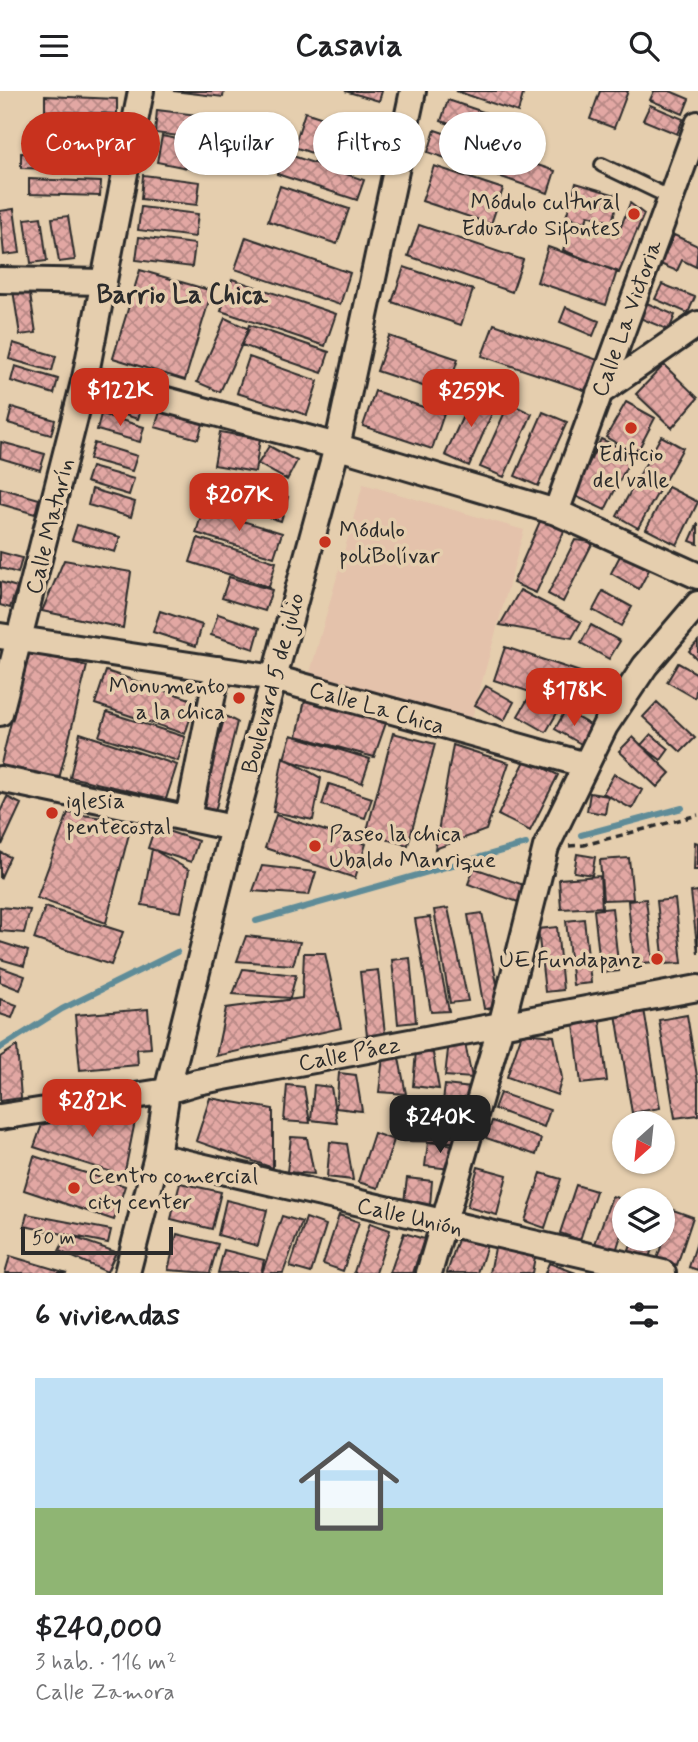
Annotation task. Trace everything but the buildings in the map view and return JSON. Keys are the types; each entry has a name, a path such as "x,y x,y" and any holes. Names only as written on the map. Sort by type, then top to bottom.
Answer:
{"street":[{"name":"Calle Maturín","path":"0,713 10,638 85,378 141,91"},
{"name":"Boulevard 5 de julio","path":"127,1273 157,1156 167,1091 233,828 337,447 413,91"},
{"name":"Calle La Victoria","path":"556,512 698,124"},
{"path":"0,280 104,282"},
{"path":"598,393 698,324"},
{"path":"85,378 337,447 556,512 698,576"},
{"path":"429,1273 502,1022 546,847 605,726 645,666 698,604"},
{"name":"Calle La Chica","path":"10,638 274,678 586,765"},
{"path":"188,818 218,669"},
{"path":"0,779 233,828"},
{"name":"Calle Páez","path":"0,1117 167,1091 197,1082 502,1022 698,988"},
{"name":"Calle Unión","path":"157,1156 663,1273"}],"lane":[{"path":"602,165 671,198"}],"path":[{"path":"546,847 584,845 698,815"}],"shaded area":[{"path":"363,484 524,530 470,725 308,680"}],"waterway":[{"path":"581,835 682,808"},
{"path":"256,921 526,844"},
{"path":"0,1048 62,1009 177,952"}],"place":[{"name":"Módulo cultural Eduardo Sifontes","path":"634,214"},
{"name":"Edificio del valle","path":"631,428"},
{"name":"Módulo poliBolívar","path":"325,542"},
{"name":"Monumento a la chica","path":"239,698"},
{"name":"iglesia pentecostal","path":"52,813"},
{"name":"Paseo la chica Ubaldo Manrique","path":"315,846"},
{"name":"UE Fundapanz","path":"657,959"},
{"name":"Centro comercial city center","path":"74,1188"}],"district":[{"name":"Barrio La Chica","path":"182,294"}]}
